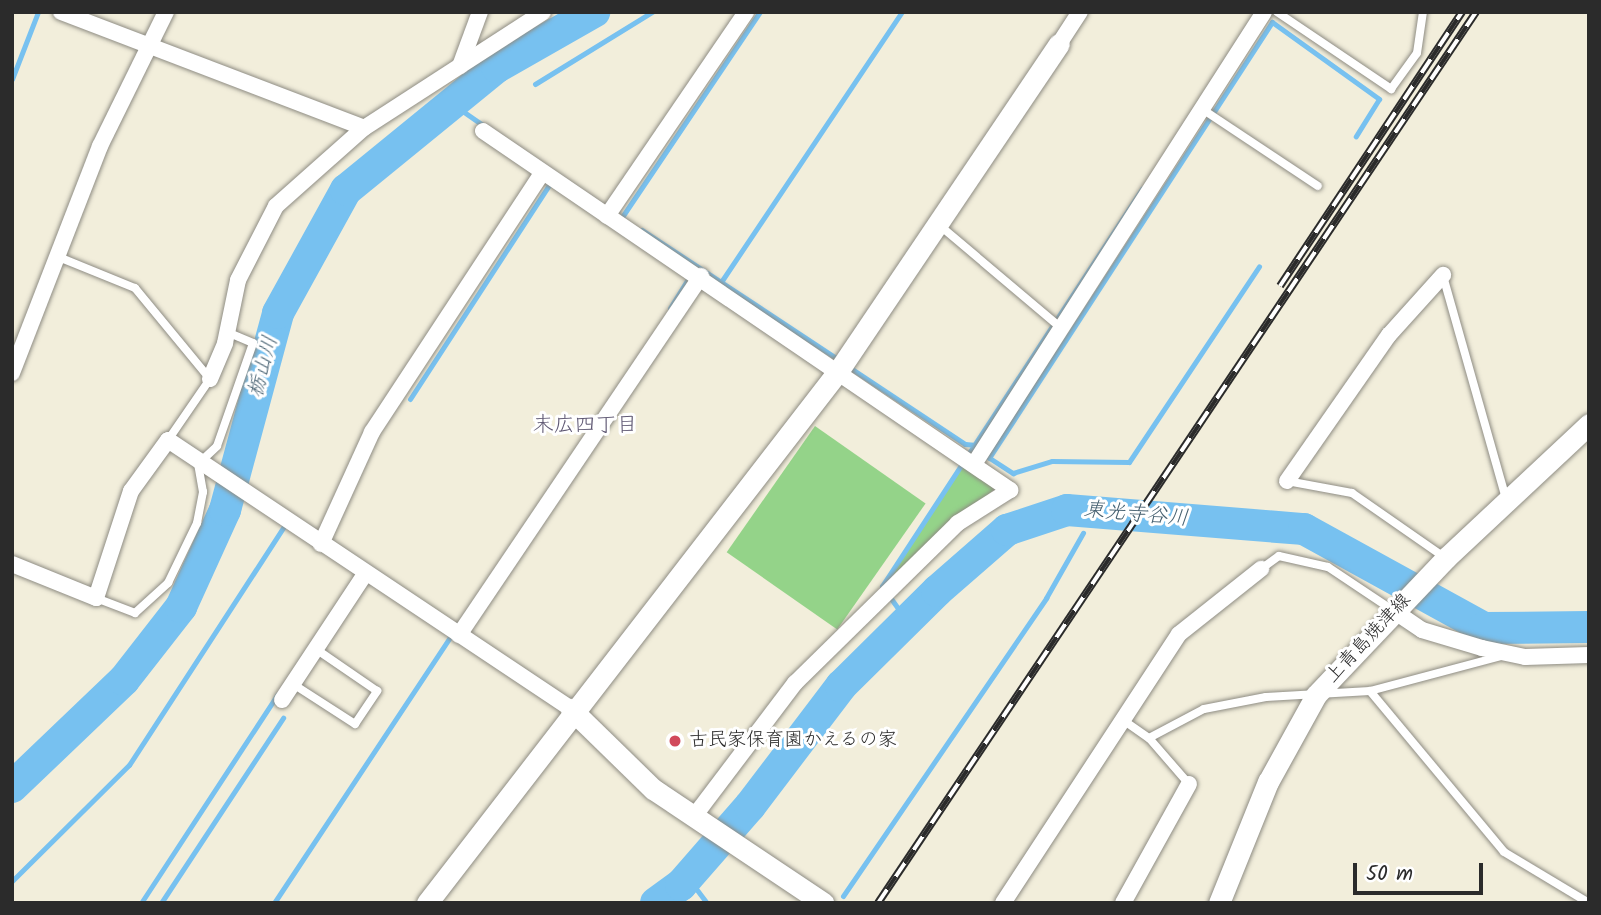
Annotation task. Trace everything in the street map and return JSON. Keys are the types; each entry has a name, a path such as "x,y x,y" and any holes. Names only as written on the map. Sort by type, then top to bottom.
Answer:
{"street":[{"path":"61,12 364,128"},
{"path":"12,373 61,258 100,146 166,12"},
{"path":"460,66 480,12"},
{"path":"210,379 227,332 238,280 276,206 364,128 543,12"},
{"path":"607,215 746,12"},
{"path":"427,903 571,709 839,370 1080,12"},
{"path":"976,461 1264,12"},
{"path":"483,131 976,461 1010,490 958,523 795,683 697,820"},
{"path":"321,544 372,432 542,173"},
{"path":"1287,481 1389,335 1443,275"},
{"path":"459,635 701,276"},
{"name":"上青島焼津線","path":"1219,903 1268,782 1316,695 1394,611 1506,498 1589,424"},
{"path":"12,564 96,598 131,491 168,440 201,467 571,709 653,789 823,903"},
{"path":"1003,903 1179,634 1261,569"},
{"path":"282,700 365,574"},
{"path":"1394,611 1422,630 1508,654 1589,655"},
{"path":"1123,903 1189,784"}],"lane":[{"path":"1277,12 1391,89 1417,53 1423,12"},
{"path":"1202,109 1318,186"},
{"path":"937,224 1061,328"},
{"path":"61,258 135,288 210,379 168,440"},
{"path":"1443,275 1506,498"},
{"path":"96,598 135,613 167,583 197,523 201,467 217,446 253,342 227,332"},
{"path":"1287,481 1352,493 1443,561"},
{"path":"1261,569 1279,556 1318,564 1360,583 1394,611"},
{"path":"293,684 355,724 377,691 316,649"},
{"path":"1149,738 1204,709 1370,691 1508,654"},
{"path":"1370,691 1504,852 1589,903"},
{"path":"1123,720 1149,738 1189,784"}],"green space":[{"path":"815,426 926,503 837,630 727,552"},
{"path":"962,466 997,487 888,579"}],"waterway":[{"path":"12,79 38,12"},
{"name":"栃山川","path":"12,787 124,680 181,607 225,510 278,313 346,190 497,67 594,12"},
{"path":"535,84 652,12"},
{"path":"622,217 760,12"},
{"path":"721,282 902,12"},
{"path":"989,458 1272,22 1379,99 1356,136"},
{"path":"451,103 487,128"},
{"path":"410,399 551,182"},
{"path":"907,621 882,586 1142,188"},
{"path":"642,230 841,361"},
{"path":"670,308 696,266"},
{"path":"988,457 1013,473 1052,461 1129,462 1259,266"},
{"path":"849,367 965,444 976,445"},
{"name":"東光寺谷川","path":"656,903 681,885 750,806 841,686 937,591 1007,530 1067,510 1304,529 1484,628 1589,627"},
{"path":"12,881 129,765 286,523"},
{"path":"843,896 1046,598 1083,533"},
{"path":"274,903 453,633"},
{"path":"141,903 277,695"},
{"path":"161,903 283,718"},
{"path":"688,878 707,903"}],"railway":[{"path":"1280,286 1462,12"},
{"path":"878,903 1476,12"}],"place":[{"name":"古民家保育園かえるの家","path":"675,741"}],"district":[{"name":"末広四丁目","path":"585,426"}]}
